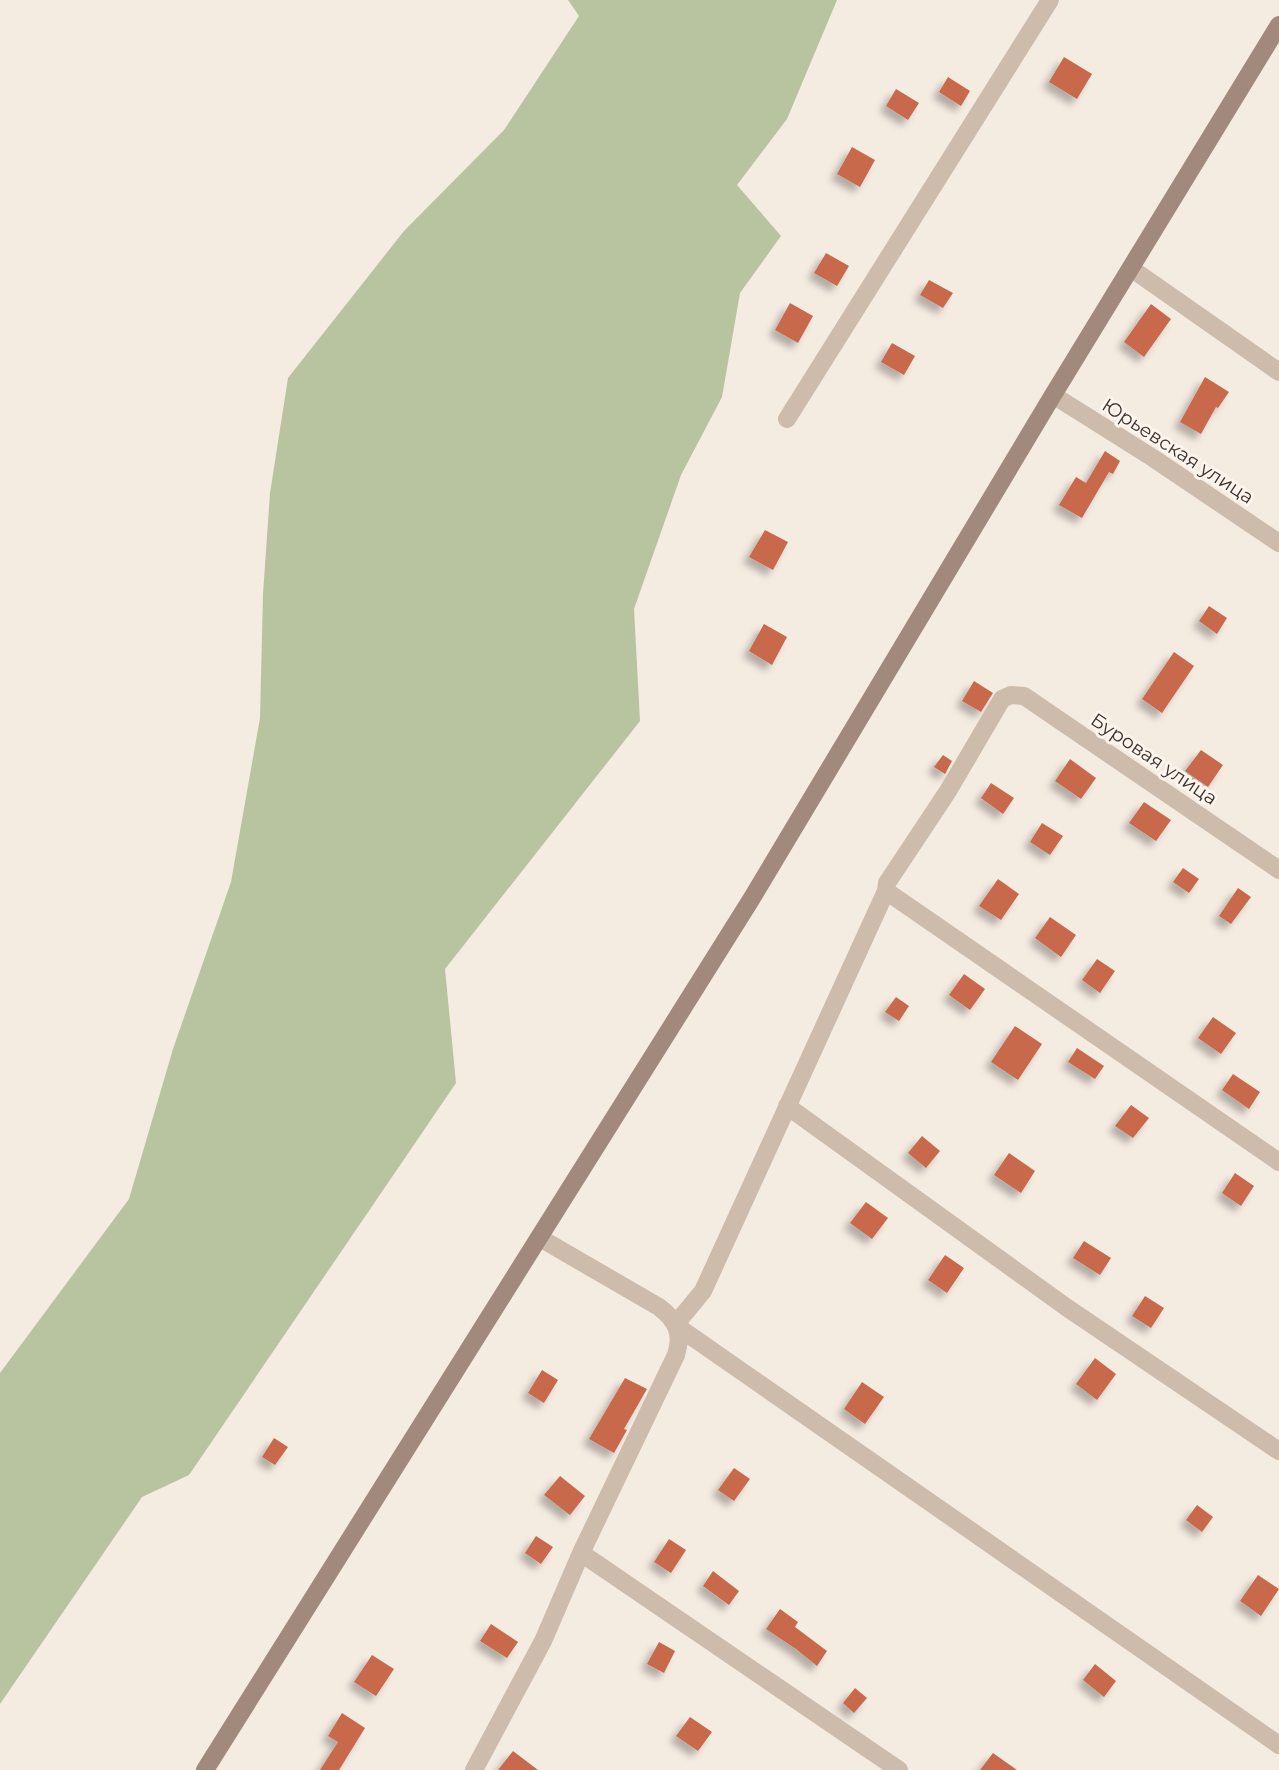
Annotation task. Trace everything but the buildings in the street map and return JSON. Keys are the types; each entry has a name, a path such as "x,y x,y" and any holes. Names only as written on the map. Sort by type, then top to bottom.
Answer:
{"main road":[{"path":"205,1770 752,898 1053,395 1279,25"}],"street":[{"path":"786,419 1050,0"},
{"path":"1132,269 1279,372"},
{"name":"Юрьевская улица","path":"1053,395 1279,543"},
{"name":"Буровая улица","path":"886,891 887,883 948,791 1002,699 1011,695 1024,696 1279,870"},
{"path":"675,1325 703,1291 886,891 1279,1162"},
{"path":"786,1106 1066,1307 1279,1451"},
{"path":"474,1770 543,1641 581,1553 681,1341 671,1317 659,1307 540,1238"},
{"path":"675,1325 1279,1745"},
{"path":"581,1553 899,1770"}],"green space":[{"path":"568,0 837,0 787,119 737,185 781,236 740,293 722,397 681,475 634,609 640,721 445,969 456,1083 189,1475 142,1497 0,1704 0,1373 129,1199 173,1049 231,882 260,718 263,594 270,493 288,378 404,231 504,130 579,16"}]}
